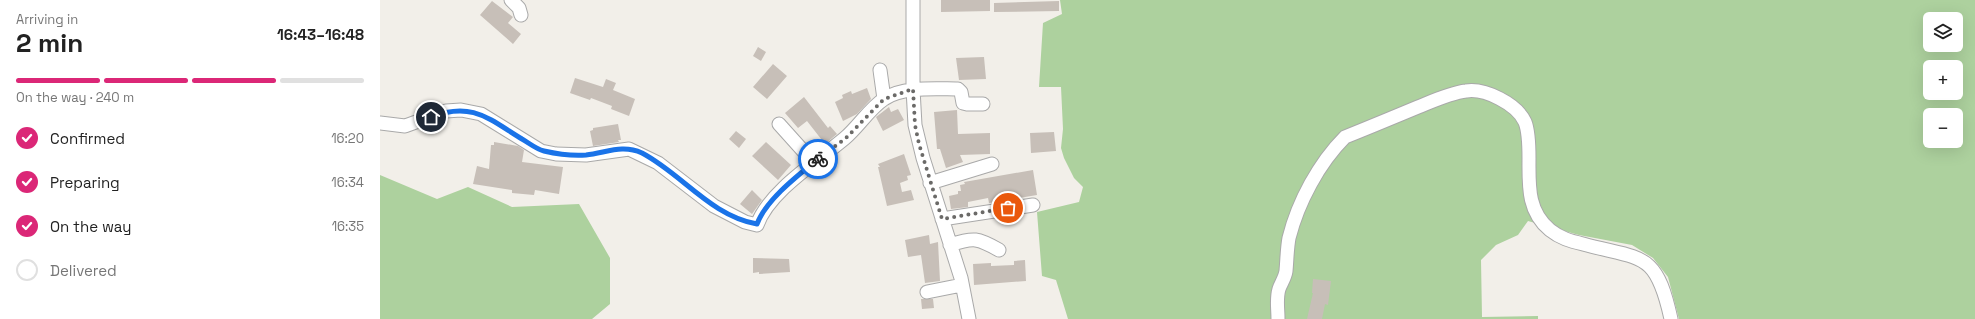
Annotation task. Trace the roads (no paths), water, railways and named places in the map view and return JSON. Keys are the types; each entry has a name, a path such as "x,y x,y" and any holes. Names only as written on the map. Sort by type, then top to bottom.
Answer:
{"street":[{"path":"511,0 519,8 521,15"},
{"path":"913,0 913,89 915,125 930,183 962,285 969,319"},
{"path":"880,70 884,99"},
{"path":"380,122 405,126 446,111 461,110 481,114 541,151 556,154 586,155 629,148 658,163 714,206 745,222 757,224 761,214 792,180 846,138 884,99 913,89 958,88 961,92 963,102 967,104 983,104"},
{"path":"1278,319 1277,304 1280,288 1286,272 1290,236 1302,201 1325,160 1334,148 1345,137 1445,96 1467,90 1483,91 1496,97 1511,106 1525,122 1529,148 1529,193 1539,219 1550,230 1565,240 1623,252 1637,257 1648,264 1659,280 1667,298 1671,319"},
{"path":"779,124 814,163"},
{"path":"930,183 992,164"},
{"path":"942,219 1033,204"},
{"path":"950,245 967,240 982,240 999,250"},
{"path":"927,292 962,285"}]}
